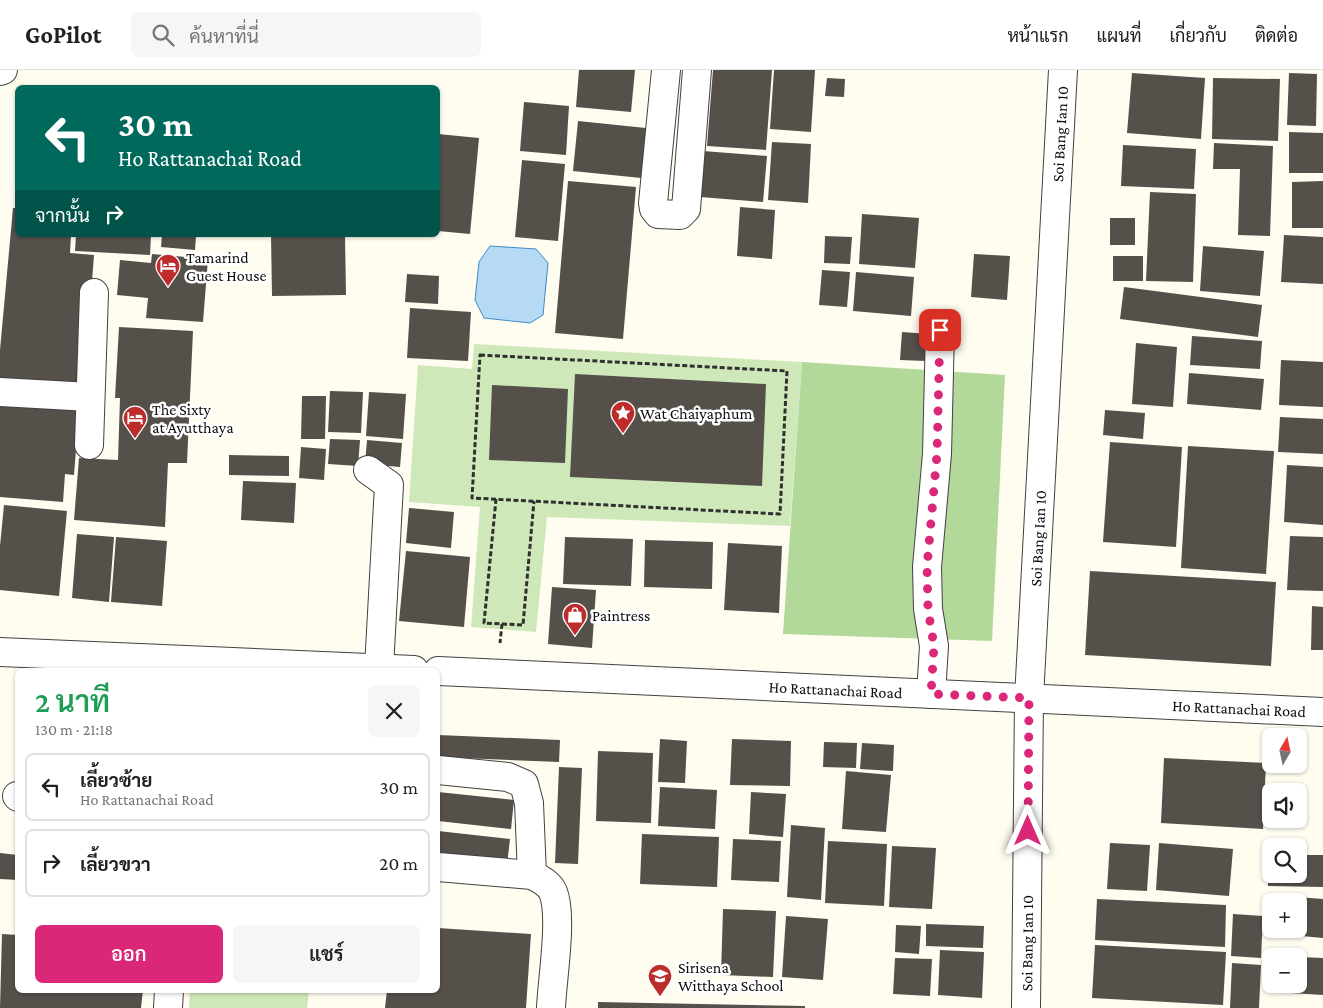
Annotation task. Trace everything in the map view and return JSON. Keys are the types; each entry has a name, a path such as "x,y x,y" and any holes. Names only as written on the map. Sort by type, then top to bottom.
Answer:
{"street":[{"path":"666,70 653,202 654,209 658,214 680,215 686,209 697,70"},
{"name":"Soi Bang Ian 10","path":"1026,1008 1029,698 1063,70"},
{"path":"89,445 94,293"},
{"path":"931,694 934,646 928,609 927,567 937,454 940,330"},
{"path":"0,392 90,398"},
{"path":"0,652 379,668 389,485 368,470"},
{"name":"Ho Rattanachai Road","path":"440,671 1323,712"},
{"path":"440,770 508,777 524,784 529,803 532,875"},
{"path":"440,867 532,875 546,883 552,892 556,915 551,1008"},
{"path":"168,1008 169,993"}],"path":[{"path":"480,355 787,371 780,514 534,501 472,498 480,355"},
{"path":"496,499 484,622 502,624 523,624 534,501"},
{"path":"498,675 502,624"}],"green space":[{"path":"474,344 802,362 790,526 547,517 536,632 471,627 480,507 409,502 418,365 472,369"},
{"path":"802,362 1005,375 992,641 783,634"},
{"path":"190,993 309,993 307,1008 189,1008"}],"water":[{"path":"490,246 536,249 548,263 543,315 530,323 484,318 475,300 479,262"}],"building":[{"path":"579,70 635,70 631,112 576,107"},
{"path":"713,70 772,70 766,150 707,146"},
{"path":"774,70 815,70 811,132 770,129"},
{"path":"1132,73 1205,78 1201,139 1127,133"},
{"path":"1289,73 1317,74 1316,126 1287,125"},
{"path":"827,78 845,79 844,97 825,96"},
{"path":"1213,78 1280,79 1278,141 1212,139"},
{"path":"524,102 569,106 566,155 520,151"},
{"path":"578,121 646,128 641,178 573,171"},
{"path":"1289,132 1323,133 1323,173 1289,173"},
{"path":"440,134 479,138 470,234 440,231"},
{"path":"772,142 811,144 808,203 768,200"},
{"path":"1214,143 1273,146 1270,236 1238,235 1240,169 1213,169"},
{"path":"1123,145 1196,149 1194,189 1121,186"},
{"path":"703,151 767,156 763,202 700,197"},
{"path":"522,160 565,164 558,241 515,237"},
{"path":"568,181 636,187 623,339 555,333"},
{"path":"1323,181 1323,228 1292,228 1292,182"},
{"path":"1150,192 1196,194 1193,282 1146,281"},
{"path":"740,207 775,210 772,259 737,256"},
{"path":"13,208 15,208 15,237 71,237 70,253 94,255 92,282 84,282 79,331 85,391 0,383 0,350"},
{"path":"862,214 919,218 915,268 859,264"},
{"path":"1110,218 1135,218 1135,245 1110,245"},
{"path":"1284,235 1323,237 1323,284 1281,282"},
{"path":"825,236 852,237 850,264 824,263"},
{"path":"76,237 151,237 150,255 75,251"},
{"path":"162,237 196,237 195,250 161,247"},
{"path":"271,237 345,237 346,295 272,296"},
{"path":"1203,246 1264,251 1260,296 1200,291"},
{"path":"152,254 208,259 203,322 146,318 148,298 117,295 120,260 151,263"},
{"path":"974,254 1010,256 1007,300 971,297"},
{"path":"1113,256 1143,256 1143,281 1113,281"},
{"path":"822,270 850,272 847,307 819,305"},
{"path":"856,272 914,277 911,316 853,311"},
{"path":"407,274 439,276 438,304 405,302"},
{"path":"1124,287 1262,305 1258,337 1120,319"},
{"path":"410,308 471,312 468,361 407,358"},
{"path":"119,327 193,331 187,463 168,463 165,527 74,520 79,458 118,460 120,398 115,398"},
{"path":"902,332 928,334 926,361 900,360"},
{"path":"1192,336 1262,341 1260,369 1190,365"},
{"path":"1136,343 1177,347 1173,407 1132,404"},
{"path":"1281,360 1323,362 1323,407 1279,405"},
{"path":"1189,373 1264,379 1261,410 1187,404"},
{"path":"575,374 766,384 762,486 570,477"},
{"path":"492,385 568,389 565,463 489,460"},
{"path":"330,391 363,392 361,433 328,432"},
{"path":"369,392 406,394 403,439 366,436"},
{"path":"302,396 326,396 325,439 301,439"},
{"path":"0,404 79,411 74,475 65,474 63,502 0,497"},
{"path":"1105,410 1145,413 1143,439 1103,435"},
{"path":"1280,417 1323,419 1323,454 1278,452"},
{"path":"330,439 360,440 358,466 328,464"},
{"path":"367,440 402,443 400,467 365,464"},
{"path":"1110,442 1182,447 1176,547 1103,542"},
{"path":"1188,446 1274,451 1266,574 1181,568"},
{"path":"301,447 326,449 324,480 299,478"},
{"path":"229,455 289,456 289,476 229,475"},
{"path":"1287,465 1323,467 1323,525 1284,522"},
{"path":"243,481 296,483 294,523 241,520"},
{"path":"4,505 67,511 59,596 0,590 0,546"},
{"path":"409,508 454,512 451,548 406,543"},
{"path":"77,534 114,537 109,602 72,598"},
{"path":"1290,536 1323,537 1323,591 1287,590"},
{"path":"116,537 167,541 162,606 111,602"},
{"path":"565,537 633,539 631,586 563,584"},
{"path":"645,540 713,542 712,589 644,587"},
{"path":"728,543 782,546 779,613 724,610"},
{"path":"406,551 470,557 464,627 399,621"},
{"path":"1090,571 1276,582 1271,666 1085,655"},
{"path":"552,587 596,590 592,648 548,644"},
{"path":"1312,606 1323,607 1323,650 1311,650"},
{"path":"440,735 560,740 559,762 440,757"},
{"path":"660,739 687,741 685,783 658,782"},
{"path":"732,739 791,741 790,786 730,785"},
{"path":"824,742 857,743 856,768 823,767"},
{"path":"862,743 894,745 893,771 860,769"},
{"path":"598,751 653,753 651,823 596,821"},
{"path":"1164,758 1262,763 1262,773 1266,773 1265,783 1262,783 1263,829 1161,823"},
{"path":"559,767 582,768 578,864 555,863"},
{"path":"846,771 891,775 886,832 842,829"},
{"path":"660,787 717,790 715,829 658,826"},
{"path":"440,792 514,800 511,829 440,821"},
{"path":"751,792 786,794 783,837 749,834"},
{"path":"791,825 825,828 821,900 787,897"},
{"path":"440,831 510,839 507,865 440,857"},
{"path":"642,834 719,837 717,887 640,884"},
{"path":"733,839 781,841 779,882 731,880"},
{"path":"828,841 887,844 884,906 825,903"},
{"path":"1110,843 1150,845 1147,891 1107,889"},
{"path":"1159,843 1233,849 1229,896 1156,890"},
{"path":"892,846 936,848 932,909 889,907"},
{"path":"0,853 15,855 15,880 0,879"},
{"path":"1307,855 1323,855 1323,887 1268,886 1268,883 1307,883"},
{"path":"1307,898 1323,899 1323,938 1307,937"},
{"path":"1097,899 1226,905 1225,947 1095,940"},
{"path":"723,909 776,911 773,977 721,975"},
{"path":"1233,914 1262,916 1261,958 1231,956"},
{"path":"786,916 828,919 823,980 782,977"},
{"path":"926,924 984,926 983,948 926,946"},
{"path":"896,925 921,926 919,954 895,952"},
{"path":"440,928 531,934 526,1008 385,1008 387,993 440,993"},
{"path":"2,934 15,935 15,993 143,993 141,1008 0,1008"},
{"path":"1095,945 1226,952 1223,1005 1092,998"},
{"path":"940,950 984,952 982,998 938,995"},
{"path":"1307,957 1323,958 1323,995 1290,993 1307,993"},
{"path":"895,958 932,959 930,996 893,994"},
{"path":"1232,963 1261,965 1259,1008 1230,1008"},
{"path":"598,1002 805,1006 805,1008 598,1008"}],"place":[{"name":"Tamarind Guest House","path":"168,287"},
{"name":"Wat Chaiyaphum","path":"623,434"},
{"name":"The Sixty at Ayutthaya","path":"135,439"},
{"name":"Paintress","path":"575,636"},
{"name":"Sirisena Witthaya School","path":"660,997"}],"route":[{"path":"940,330 937,454 927,567 928,609 934,646 931,694 1029,698 1028,831"}]}
